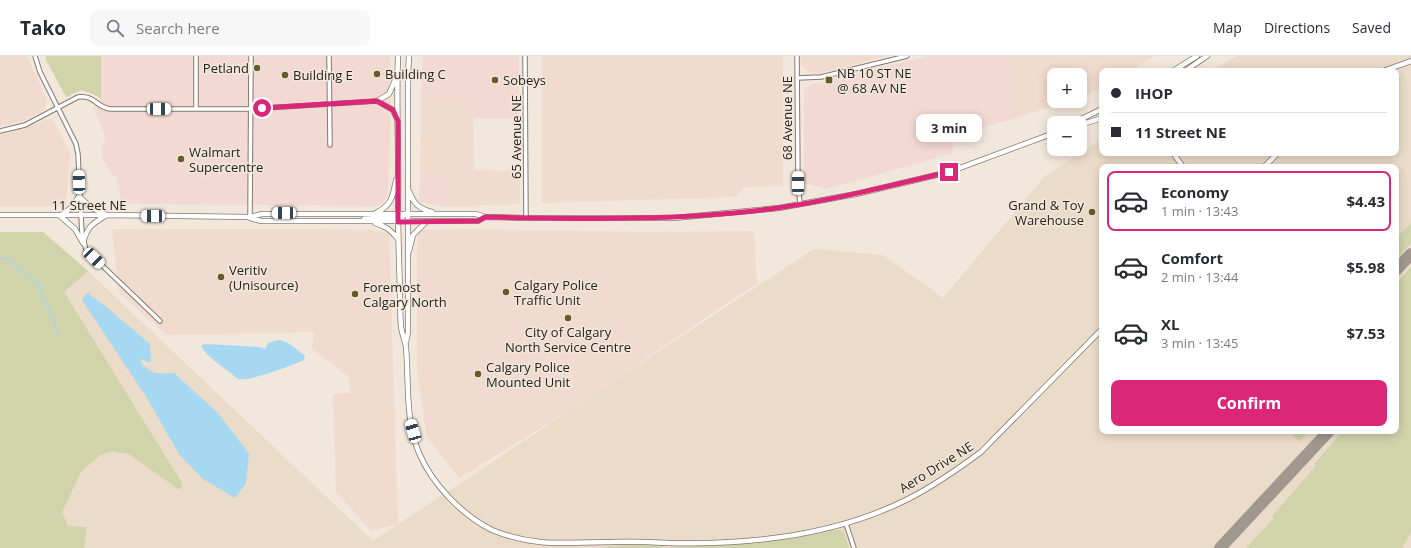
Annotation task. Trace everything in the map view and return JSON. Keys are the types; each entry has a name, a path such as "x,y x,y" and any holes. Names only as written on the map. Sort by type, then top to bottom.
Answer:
{"street":[{"path":"35,56 40,72 72,136 78,154 79,196 83,243"},
{"path":"196,56 196,109"},
{"path":"250,217 251,56"},
{"path":"329,56 330,145"},
{"path":"398,56 398,238 401,329 405,344"},
{"name":"65 Avenue NE","path":"525,56 526,218"},
{"name":"68 Avenue NE","path":"797,56 798,183 800,204"},
{"path":"797,78 821,77 907,56"},
{"path":"1179,68 1197,56"},
{"path":"1189,68 1207,56"},
{"path":"405,344 408,332 407,213 409,57"},
{"path":"1391,68 1411,61"},
{"path":"0,131 25,125 78,98 84,97 95,101 102,108 110,109 286,108 377,101 389,94 397,77"},
{"path":"377,101 393,110 398,121"},
{"path":"1087,116 1099,110"},
{"path":"1087,123 1099,119"},
{"name":"11 Street NE","path":"407,213 476,214 485,217 526,218 674,218 747,211 800,204 856,194 949,172 1047,136"},
{"path":"1267,164 1275,156"},
{"path":"374,213 384,209 390,203 394,193 398,168"},
{"path":"408,189 417,206 425,210 441,214"},
{"path":"79,196 90,207 107,215"},
{"path":"79,196 73,207 60,216 75,229 86,250 160,321"},
{"name":"11 Street NE","path":"0,215 250,217 262,214 374,213 398,217 407,222 478,221 485,217"},
{"path":"321,222 402,217 407,213"},
{"path":"83,243 86,232 92,224 107,215"},
{"name":"11 Street NE","path":"250,217 261,221 321,222 367,222 398,217"},
{"path":"367,222 387,227 398,238"},
{"path":"407,260 413,235 426,222"},
{"name":"Aero Drive NE","path":"405,344 410,420 419,453 439,487 471,517 492,530 532,543 592,545 612,542 710,543 747,541 807,533 846,524 908,499 933,485 981,452 1099,332"},
{"path":"846,524 854,548"}],"shaded area":[{"path":"0,56 27,56 47,100 45,109 24,121 0,126"},
{"path":"101,56 390,56 389,84 391,104 388,192 386,198 383,203 377,206 129,204 121,199 116,176 113,176 102,157 102,143 106,143 104,133 93,106 101,99"},
{"path":"423,56 519,56 519,118 474,118 473,101 421,100"},
{"path":"542,56 783,56 783,186 744,187 736,197 542,203"},
{"path":"800,56 887,56 819,73 809,72 802,66"},
{"path":"928,56 1010,56 1013,119 952,136 953,153 827,189 804,183 804,88"},
{"path":"1010,56 1154,56 1134,68 1099,68 1099,90 1087,94 1087,68 1047,68 1047,108 1013,119"},
{"path":"1237,56 1411,56 1411,548 0,548 0,232 43,232 88,271 373,541 814,249 883,255 943,298 1045,176 1076,156 1087,156 1087,149 1099,141 1099,156 1399,156 1399,68 1215,68"},
{"path":"421,100 473,101 474,170 520,171 520,204 445,207 445,175 420,174"},
{"path":"52,118 70,153 66,206 0,206 0,134"},
{"path":"420,174 445,175 445,207 419,202"},
{"path":"112,229 315,229 367,230 389,233 398,524 371,531 336,492 333,394 350,393 349,377 312,349 314,332 167,335 119,293"},
{"path":"465,229 652,232 754,231 757,284 737,296 585,401 459,478 427,437 417,371 417,247 419,230"}],"green space":[{"path":"46,56 101,56 101,99 82,90 66,97 46,60"},
{"path":"1411,223 1411,243 1399,256 1399,235"},
{"path":"0,232 43,232 88,271 64,292 182,483 182,488 178,489 129,454 112,451 99,456 81,472 62,512 68,526 87,527 84,548 0,548"},
{"path":"1411,267 1411,532 1402,548 1246,548 1274,518 1272,516 1316,466 1314,464 1340,434 1399,434 1399,281"},
{"path":"1292,434 1306,434 1299,442"},
{"path":"837,530 844,533 849,548 670,548 712,546 795,538"},
{"path":"610,546 663,546 663,548 604,548"}],"water":[{"path":"89,292 91,296 104,305 150,344 151,362 147,362 143,359 140,362 155,373 174,373 218,413 249,454 246,483 235,498 203,479 179,454 147,398 82,300"},
{"path":"278,340 289,343 296,348 305,356 304,360 291,366 244,379 238,379 213,360 201,346 204,344 260,347 265,349 268,343"}],"waterway":[{"path":"1,258 7,258 24,274 39,284 38,288 50,311 58,333"}],"taxiway":[{"path":"1399,267 1411,254"},
{"path":"1220,548 1326,434"}],"place":[{"name":"Petland","path":"257,68"},
{"name":"Building C","path":"377,74"},
{"name":"Building E","path":"285,75"},
{"name":"Sobeys","path":"495,80"},
{"name":"NB 10 ST NE @ 68 AV NE","path":"829,80"},
{"name":"Walmart Supercentre","path":"181,159"},
{"name":"Grand & Toy Warehouse","path":"1092,212"},
{"name":"Veritiv (Unisource)","path":"221,277"},
{"name":"Calgary Police Traffic Unit","path":"506,292"},
{"name":"Foremost Calgary North","path":"355,294"},
{"name":"City of Calgary North Service Centre","path":"568,318"},
{"name":"Calgary Police Mounted Unit","path":"478,374"}],"route":[{"path":"262,108 286,108 377,101 393,110 398,121 398,222 478,221 485,217 674,218 779,208 856,194 949,172"}]}
